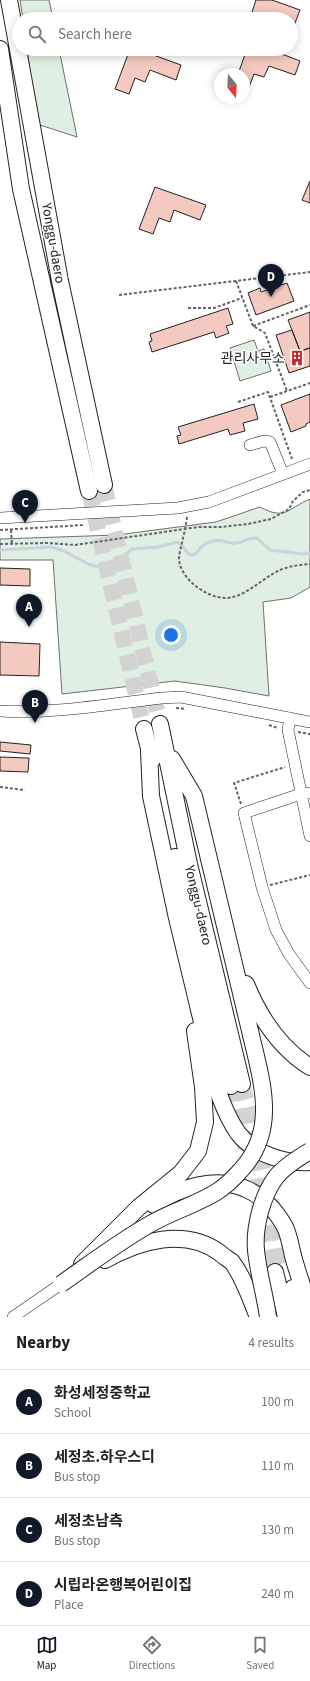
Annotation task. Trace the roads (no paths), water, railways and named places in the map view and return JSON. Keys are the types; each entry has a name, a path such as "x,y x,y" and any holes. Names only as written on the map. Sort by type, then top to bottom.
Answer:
{"highway":[{"name":"Yonggu-daero","path":"9,0 12,17"},
{"name":"Yonggu-daero","path":"0,49 21,188 89,491"},
{"name":"Yonggu-daero","path":"19,56 60,281 104,485"},
{"name":"Yonggu-daero","path":"144,729 236,1085 160,724"},
{"path":"61,1284 153,1222 217,1191 231,1180 250,1160 259,1144 264,1125 264,1104 251,1035 194,796 166,750"},
{"path":"149,751 151,796 177,918 220,1097 228,1117 239,1134 254,1147 273,1157 285,1161 298,1163 310,1162"},
{"path":"61,1284 139,1207 181,1173 198,1151 205,1122 203,1086 177,918"},
{"path":"231,950 251,997 268,1024 285,1046 310,1067"},
{"path":"268,1317 256,1250 261,1208 276,1177 296,1159 310,1151"},
{"path":"61,1284 138,1216 160,1200 181,1191 207,1184 227,1184 247,1189 265,1201 276,1213 286,1228 298,1274 310,1309"},
{"path":"61,1284 122,1250 152,1241 172,1238 186,1239 201,1243 214,1249 231,1261 242,1278 258,1317"},
{"path":"286,1317 281,1270 300,1317"}],"street":[{"path":"250,446 264,441 270,442 283,474"},
{"path":"0,518 189,506 209,502 310,464"},
{"path":"0,712 37,713 181,697 310,722"},
{"path":"290,718 288,730 295,764 306,794 310,836"},
{"path":"306,794 244,812 262,887 276,930 289,954 310,983"},
{"path":"13,1317 61,1284"}],"waterway":[{"path":"0,550 51,547 64,551 88,564 99,567 118,560 132,549 158,547 178,542 190,555 196,554 201,547 207,543 215,541 234,543 257,538 270,550 303,554 310,553"}],"tunnel":[{"path":"104,485 160,724"},
{"path":"89,491 144,729"},
{"path":"242,1084 288,1268"},
{"path":"231,1086 275,1272"}],"place":[{"name":"시립라온행복어린이집","path":"271,297"},
{"name":"관리사무소","path":"297,358"},
{"name":"세정초남측","path":"25,523"},
{"name":"화성세정중학교","path":"29,627"},
{"name":"세정초.하우스디","path":"35,723"}]}
